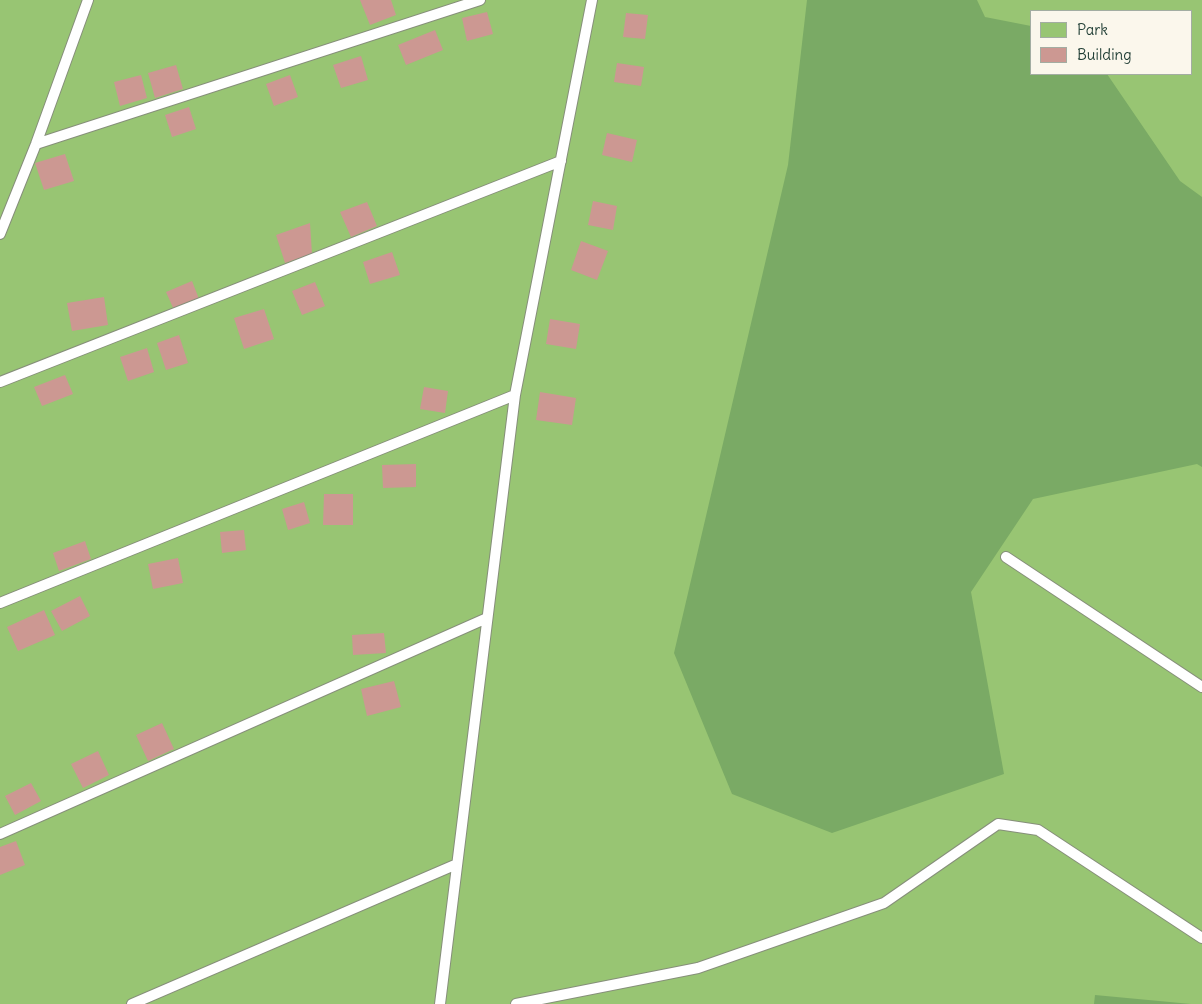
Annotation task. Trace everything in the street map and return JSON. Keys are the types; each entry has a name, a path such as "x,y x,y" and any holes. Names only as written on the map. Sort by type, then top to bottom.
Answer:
{"lane":[{"path":"0,234 36,144 88,0"},
{"path":"36,144 480,0"},
{"path":"440,1004 514,395 592,0"},
{"path":"0,382 561,161"},
{"path":"0,603 514,395"},
{"path":"1006,557 1202,686"},
{"path":"0,834 487,618"},
{"path":"516,1004 698,968 884,903 998,824 1038,830 1202,938"},
{"path":"132,1004 457,864"}],"green space":[{"path":"0,0 1202,0 1202,1004 0,1004"},
{"path":"807,0 977,0 985,17 1030,26 1030,75 1108,75 1180,181 1202,197 1202,467 1197,464 1033,499 971,592 1004,774 832,833 732,794 674,653 788,165"},
{"path":"1095,995 1191,1004 1094,1004"}],"building":[{"path":"360,0 391,0 396,15 370,25"},
{"path":"487,12 493,34 467,41 462,18"},
{"path":"626,13 648,15 645,39 623,37"},
{"path":"435,30 443,50 406,65 398,45"},
{"path":"361,56 368,80 341,88 333,65"},
{"path":"617,63 644,67 641,86 614,82"},
{"path":"176,65 183,89 155,98 148,73"},
{"path":"141,75 147,98 120,106 114,82"},
{"path":"290,75 298,97 274,106 266,84"},
{"path":"189,107 196,129 172,137 165,115"},
{"path":"607,133 637,140 632,162 602,155"},
{"path":"65,154 74,181 44,190 35,163"},
{"path":"593,201 617,206 613,230 588,225"},
{"path":"367,202 377,226 351,237 340,212"},
{"path":"310,223 312,254 285,263 276,235"},
{"path":"581,241 608,251 597,280 571,270"},
{"path":"392,252 400,275 370,284 363,262"},
{"path":"192,281 199,299 174,310 166,292"},
{"path":"315,282 325,306 302,315 292,291"},
{"path":"104,297 108,325 72,331 67,303"},
{"path":"264,309 274,339 244,349 234,318"},
{"path":"550,319 580,324 576,349 546,344"},
{"path":"179,335 188,363 166,370 157,343"},
{"path":"147,348 154,372 128,381 120,357"},
{"path":"65,375 73,394 42,406 34,387"},
{"path":"424,387 448,391 445,413 420,409"},
{"path":"540,392 576,398 572,425 536,420"},
{"path":"416,464 416,487 383,488 382,465"},
{"path":"324,494 353,494 353,525 323,525"},
{"path":"304,502 310,523 288,530 282,509"},
{"path":"244,530 246,550 222,553 220,532"},
{"path":"85,541 91,559 59,571 53,553"},
{"path":"178,558 183,583 153,589 148,564"},
{"path":"80,596 90,616 62,631 51,611"},
{"path":"44,610 55,635 18,651 7,627"},
{"path":"384,633 386,653 353,655 352,635"},
{"path":"394,681 401,707 367,716 361,689"},
{"path":"162,723 174,749 148,761 136,735"},
{"path":"98,751 109,775 83,788 71,764"},
{"path":"31,783 41,801 15,815 5,796"},
{"path":"16,841 25,865 0,875 0,847"}]}
